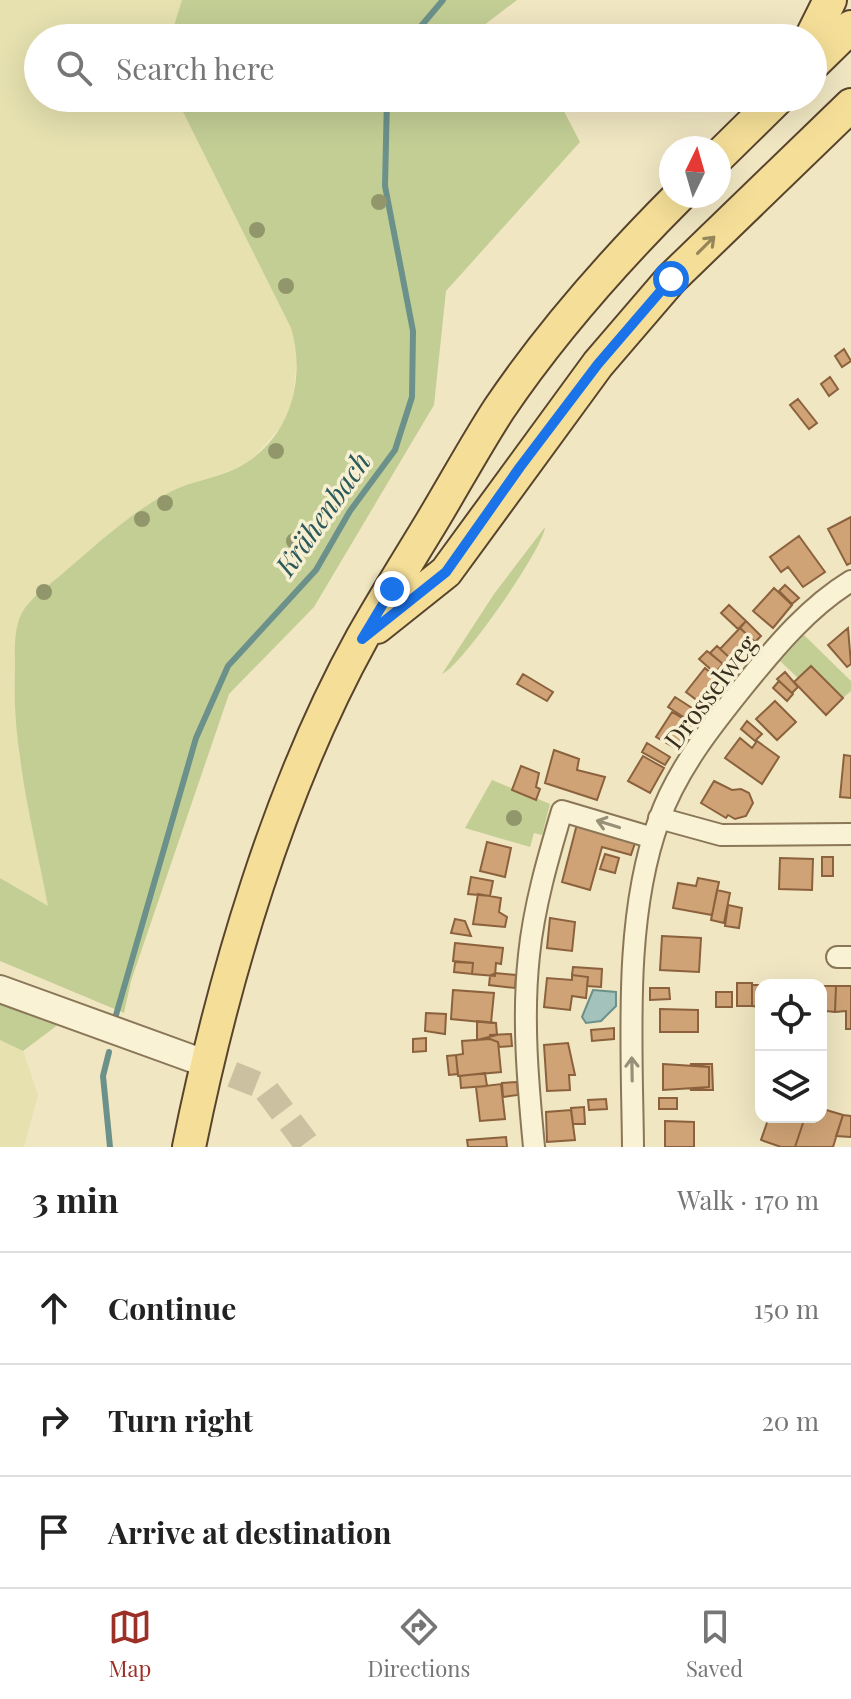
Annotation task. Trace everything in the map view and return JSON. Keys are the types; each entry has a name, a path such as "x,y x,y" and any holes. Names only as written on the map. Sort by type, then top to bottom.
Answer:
{"main road":[{"path":"818,24 830,0"},
{"path":"827,50 851,27"},
{"path":"362,639 446,572 520,467 609,352 671,279 851,105"},
{"path":"751,124 760,112"},
{"path":"731,144 763,112"},
{"path":"189,1147 231,969 271,852 327,710 362,639 499,408 589,293 668,208"}],"street":[{"name":"Drosselweg","path":"633,1147 635,933 656,828 708,731 753,674 825,597 851,581"},
{"path":"534,1147 526,1039 529,955 543,878 562,811 656,828 721,835 851,834"},
{"path":"0,989 196,1060"}],"shaded area":[{"path":"0,0 182,0 174,24 24,24 24,112 183,112 291,328 298,351 292,403 282,425 252,459 234,469 167,493 146,507 47,586 18,621 14,682 19,756 49,908 0,878"},
{"path":"0,1040 23,1051 38,1095 24,1147 0,1147"}],"green space":[{"path":"182,0 517,0 486,24 174,24"},
{"path":"183,112 564,112 580,142 446,291 434,405 314,607 229,694 131,981 124,1013 0,961 0,878 48,906 24,787 16,727 15,650 18,623 25,608 36,596 140,510 176,489 237,468 255,457 270,442 290,408 295,388 297,368 291,328"},
{"path":"545,527 531,558 500,606 466,651 442,674 494,594"},
{"path":"804,635 851,681 851,691 843,698 811,666 798,678 780,661"},
{"path":"492,780 550,804 542,835 534,833 530,847 465,828"},
{"path":"0,999 63,1021 23,1051 0,1040"}],"water":[{"path":"593,990 616,992 616,1006 601,1021 586,1023 582,1017"}],"building":[{"path":"844,349 851,361 842,367 835,356"},
{"path":"830,377 838,389 829,396 821,384"},
{"path":"798,399 817,423 809,429 790,405"},
{"path":"851,517 851,563 847,565 828,529"},
{"path":"799,536 825,572 803,587 788,567 781,572 770,557"},
{"path":"785,585 799,598 792,604 779,591"},
{"path":"774,588 792,605 773,628 753,611"},
{"path":"729,605 746,621 738,629 721,613"},
{"path":"746,621 761,636 755,642 740,628"},
{"path":"740,628 758,645 739,666 720,649"},
{"path":"848,628 851,664 847,667 828,645"},
{"path":"717,646 729,657 723,664 710,653"},
{"path":"707,651 723,664 715,673 699,659"},
{"path":"811,666 843,698 826,715 794,682"},
{"path":"705,668 724,684 706,707 686,692"},
{"path":"785,672 798,687 792,693 777,679"},
{"path":"523,674 553,692 547,701 517,684"},
{"path":"779,681 793,694 787,701 773,688"},
{"path":"675,697 692,708 685,718 668,707"},
{"path":"775,701 796,722 777,740 756,719"},
{"path":"672,712 692,724 694,730 677,749 656,737"},
{"path":"747,721 762,734 755,741 741,729"},
{"path":"740,738 752,748 757,741 779,757 762,784 725,758"},
{"path":"647,743 670,757 665,765 642,752"},
{"path":"554,750 579,759 577,770 605,777 597,800 545,783"},
{"path":"844,755 851,756 851,798 840,797"},
{"path":"643,756 664,768 650,793 628,781"},
{"path":"521,766 539,773 536,787 540,789 536,800 512,790"},
{"path":"714,781 732,790 741,789 749,793 753,803 746,816 735,819 728,815 726,818 701,803"},
{"path":"577,824 635,843 631,855 602,847 590,890 562,882"},
{"path":"487,842 511,848 505,877 480,871"},
{"path":"605,854 619,858 615,873 600,869"},
{"path":"822,857 833,857 833,876 822,876"},
{"path":"780,858 813,859 812,890 779,889"},
{"path":"471,877 493,881 490,896 468,894"},
{"path":"698,878 719,882 712,915 673,908 678,883 696,886"},
{"path":"717,890 730,893 724,923 711,920"},
{"path":"478,894 501,898 499,912 507,917 505,927 473,924"},
{"path":"728,905 742,908 739,928 725,926"},
{"path":"550,918 575,922 572,951 547,948"},
{"path":"455,919 465,921 471,936 451,933"},
{"path":"662,936 701,938 699,972 660,970"},
{"path":"455,943 503,948 501,964 496,963 495,976 472,974 473,963 453,961"},
{"path":"455,962 473,963 472,974 454,972"},
{"path":"573,967 602,969 601,987 587,986 588,977 572,975"},
{"path":"495,973 516,975 515,988 489,985 490,976"},
{"path":"572,975 588,977 586,998 572,996 570,1010 544,1007 547,978 572,980"},
{"path":"737,983 752,983 752,1006 737,1006"},
{"path":"752,985 755,985 755,1006 752,1006"},
{"path":"827,986 836,986 835,1012 827,1011"},
{"path":"836,986 851,986 851,1029 846,1029 846,1011 835,1012"},
{"path":"650,988 669,988 670,999 650,1000"},
{"path":"453,990 494,993 491,1023 451,1019"},
{"path":"716,992 732,992 732,1007 716,1007"},
{"path":"660,1009 698,1010 698,1032 660,1032"},
{"path":"426,1013 446,1014 445,1034 425,1031"},
{"path":"477,1021 496,1023 497,1035 477,1040"},
{"path":"614,1028 614,1039 592,1041 591,1030"},
{"path":"511,1034 512,1046 499,1047 498,1042 490,1039 490,1035"},
{"path":"426,1038 426,1051 413,1052 413,1039"},
{"path":"490,1039 498,1042 501,1072 458,1076 456,1055 463,1054 462,1041"},
{"path":"568,1043 575,1075 569,1075 570,1090 547,1091 544,1045"},
{"path":"456,1055 458,1074 449,1075 447,1056"},
{"path":"663,1064 709,1067 709,1087 663,1090"},
{"path":"690,1064 712,1064 713,1090 690,1090 709,1087 709,1067"},
{"path":"485,1073 487,1086 461,1088 460,1076"},
{"path":"517,1082 518,1095 503,1097 502,1083"},
{"path":"501,1084 505,1119 480,1121 476,1087"},
{"path":"659,1098 677,1098 677,1109 659,1109"},
{"path":"606,1099 607,1109 589,1110 588,1100"},
{"path":"584,1107 585,1124 573,1124 571,1108"},
{"path":"571,1110 575,1140 547,1142 546,1112"},
{"path":"827,1110 843,1115 833,1147 795,1147 803,1123 827,1123"},
{"path":"843,1115 851,1116 851,1137 836,1136"},
{"path":"665,1121 694,1122 694,1147 665,1147"},
{"path":"767,1123 803,1123 795,1147 781,1147 761,1140"},
{"path":"506,1137 507,1147 468,1147 467,1140"}],"waterway":[{"name":"Krähenbach","path":"423,24 443,0"},
{"name":"Krähenbach","path":"116,1015 196,738 228,666 316,570 350,511 395,450 412,397 413,331 385,186 387,112"},
{"name":"Krähenbach","path":"109,1052 103,1076 110,1147"}],"tunnel":[{"path":"196,1060 264,1087 309,1147"}],"route":[{"path":"392,589 362,639 446,572 598,364 671,279"}]}
